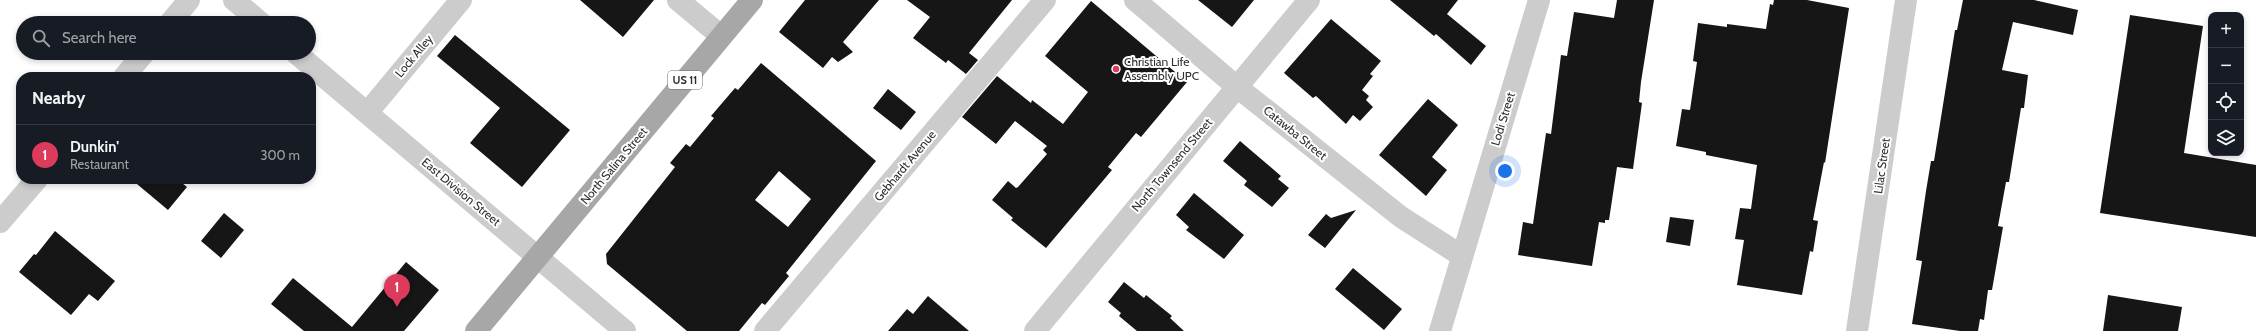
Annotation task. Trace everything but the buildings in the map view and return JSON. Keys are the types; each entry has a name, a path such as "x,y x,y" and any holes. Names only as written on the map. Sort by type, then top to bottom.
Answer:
{"main road":[{"name":"North Salina Street","path":"476,331 752,0"}],"street":[{"path":"176,16 189,0"},
{"path":"234,0 253,16"},
{"name":"Lock Alley","path":"367,113 461,0"},
{"path":"678,0 721,36"},
{"name":"Gebhardt Avenue","path":"765,331 1045,0"},
{"name":"Catawba Street","path":"1135,0 1237,87 1401,217 1462,256"},
{"name":"Lodi Street","path":"1440,331 1539,0"},
{"name":"Lilac Street","path":"1857,331 1906,0"},
{"name":"North Townsend Street","path":"1035,331 1237,87 1304,2"},
{"path":"128,72 138,60"},
{"name":"East Division Street","path":"304,60 625,331"},
{"path":"0,222 33,184"}],"place":[{"name":"Christian Life Assembly UPC","path":"1116,69"},
{"name":"Dunkin'","path":"397,307"}]}
